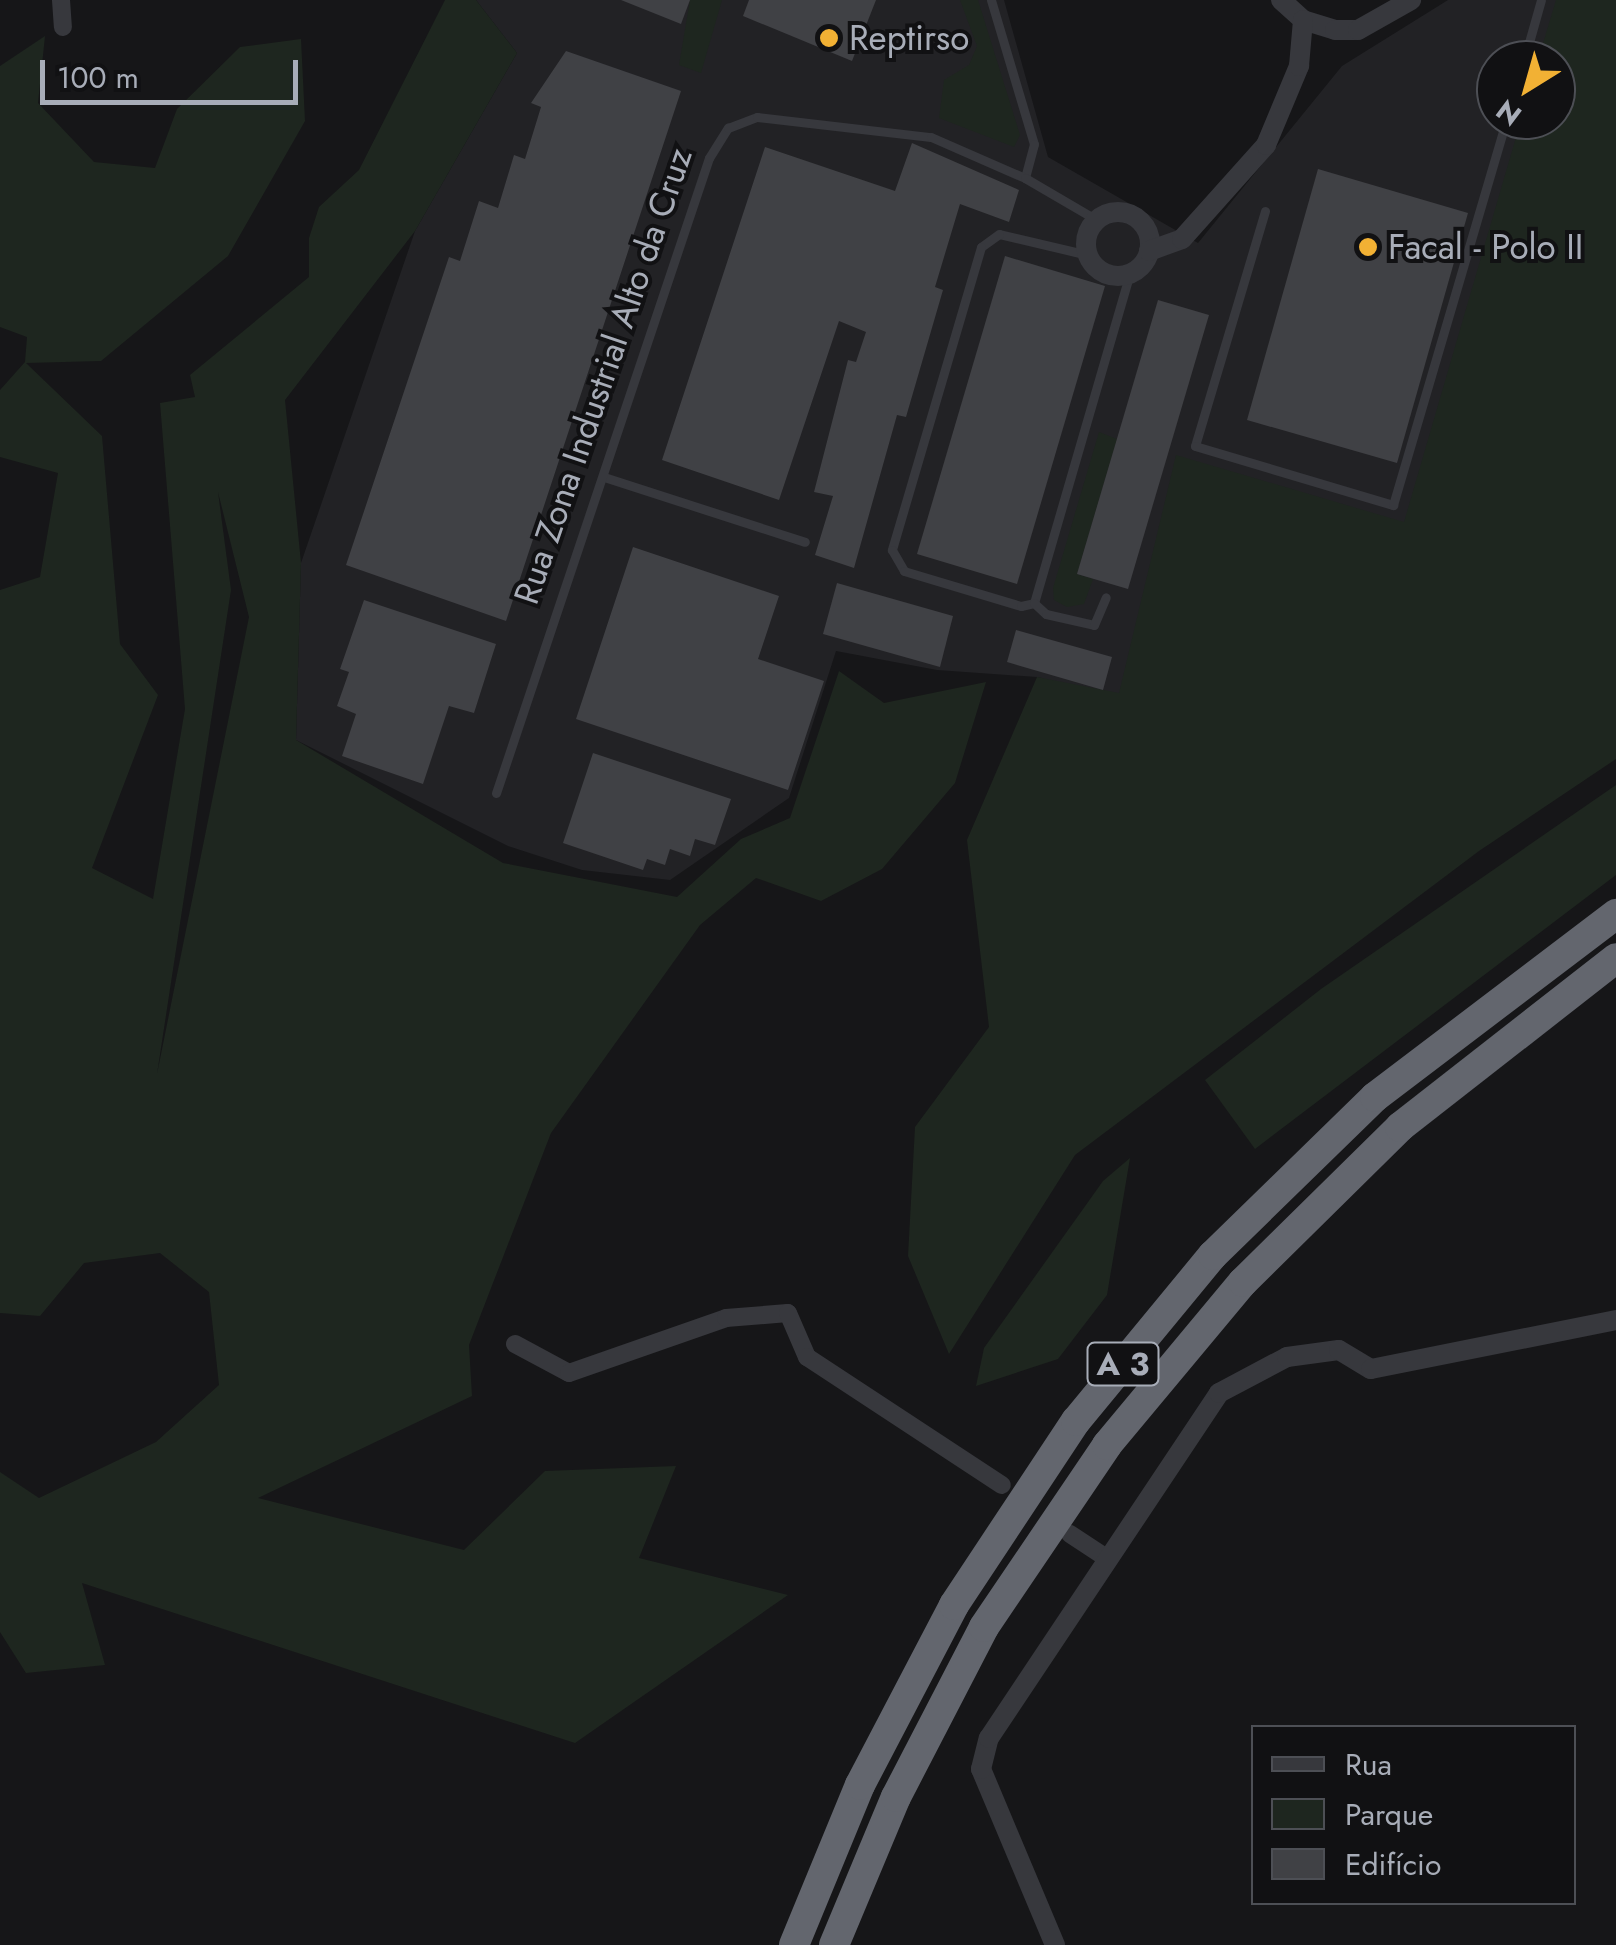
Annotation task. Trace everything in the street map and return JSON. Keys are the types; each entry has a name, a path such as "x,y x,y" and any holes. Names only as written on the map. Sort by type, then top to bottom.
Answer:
{"highway":[{"name":"A 3","path":"794,1945 860,1785 954,1605 1076,1420 1213,1256 1375,1097 1616,914"},
{"name":"A 3","path":"834,1945 896,1797 984,1627 1107,1445 1243,1282 1400,1126 1616,958"}],"street":[{"path":"62,0 63,27"},
{"path":"1281,0 1302,20 1358,30 1410,0"},
{"path":"1149,252 1147,230 1131,215 1110,213 1096,220 1086,240 1088,255 1106,274 1130,273 1149,252 1182,239 1266,145 1298,66 1302,20"},
{"path":"515,1344 569,1373 726,1318 788,1313 808,1357 1002,1485"},
{"path":"1056,1945 981,1770 989,1738 1219,1393 1287,1357 1339,1350 1371,1369 1616,1320"},
{"path":"1070,1534 1108,1559"}],"lane":[{"path":"991,0 1034,144 1025,178"},
{"path":"1530,40 1542,0"},
{"name":"Rua Zona Industrial Alto da Cruz","path":"496,792 709,158 728,128 757,117 908,132 945,141 1025,178 1096,220"},
{"path":"1264,211 1195,446 1393,505 1500,140"},
{"path":"1034,603 1021,606 904,572 892,550 981,247 999,234 1088,255"},
{"path":"1034,603 1130,273"},
{"path":"604,477 805,542"},
{"path":"1034,603 1046,614 1094,625 1106,597"}],"shaded area":[{"path":"476,0 1004,0 1048,157 1198,243 1342,66 1448,0 1616,0 1483,805 1037,677 937,670 836,651 789,798 670,880 582,870 508,846 296,740 301,563 415,231 517,53"}],"green space":[{"path":"445,0 476,0 517,53 415,231 285,400 301,563 296,740 503,863 677,897 741,839 790,818 839,671 884,703 986,682 955,783 882,869 821,901 756,878 700,925 551,1133 469,1345 472,1396 258,1498 464,1550 545,1471 676,1466 639,1558 788,1595 575,1743 82,1583 105,1665 26,1673 0,1632 0,1472 39,1498 156,1442 219,1385 209,1292 160,1253 84,1263 40,1316 0,1313 0,590 40,577 58,473 0,457 0,390 25,362 27,337 0,327 0,66 45,36 38,103 94,162 155,168 177,109 240,47 301,39 305,121 228,256 101,361 26,363 102,436 120,644 158,695 92,868 153,899 185,709 160,403 195,397 190,375 309,277 309,238 319,207 359,170","holes":["218,492 249,617 157,1074 231,590"]},
{"path":"690,0 722,0 701,73 679,65"},
{"path":"960,0 978,0 1020,135 1014,147 939,118 944,80 969,65 977,46"},
{"path":"1556,0 1616,0 1616,759 1479,851 1075,1155 949,1354 908,1256 915,1127 989,1027 967,840 1037,677 1119,693 1176,455 1404,522 1515,140 1576,140 1576,40 1544,40"},
{"path":"1099,432 1117,439 1077,574 1093,579 1084,604 1067,607 1054,600 1053,588"},
{"path":"1616,785 1616,875 1255,1149 1205,1080 1321,989"},
{"path":"1130,1158 1107,1295 1058,1359 976,1386 984,1348 1103,1181"}],"building":[{"path":"621,0 690,0 681,24"},
{"name":"Reptirso","path":"749,0 876,0 852,61 743,16"},
{"path":"566,51 681,91 506,621 346,565 449,257 460,261 479,201 498,208 514,155 525,159 541,107 531,103"},
{"path":"912,143 1019,190 1009,222 960,204 935,287 943,290 906,417 897,415 854,568 815,555 833,496 814,492 848,360 856,362 866,332 839,321 779,500 662,460 765,147 895,191"},
{"path":"1318,169 1468,213 1397,463 1247,420"},
{"path":"1005,256 1105,286 1017,584 917,554"},
{"path":"1158,300 1209,315 1128,589 1077,574"},
{"path":"633,547 779,596 758,659 824,681 788,790 576,719"},
{"path":"837,583 953,616 940,667 823,634"},
{"path":"364,600 496,644 474,713 449,706 423,784 342,756 356,714 337,706 349,672 340,669"},
{"path":"1016,630 1112,657 1103,690 1007,662"},
{"path":"593,753 731,799 715,845 695,839 690,856 670,849 665,865 647,859 643,870 563,843"}],"place":[{"name":"Reptirso","path":"829,38"},
{"name":"Facal - Polo II","path":"1368,247"}]}
